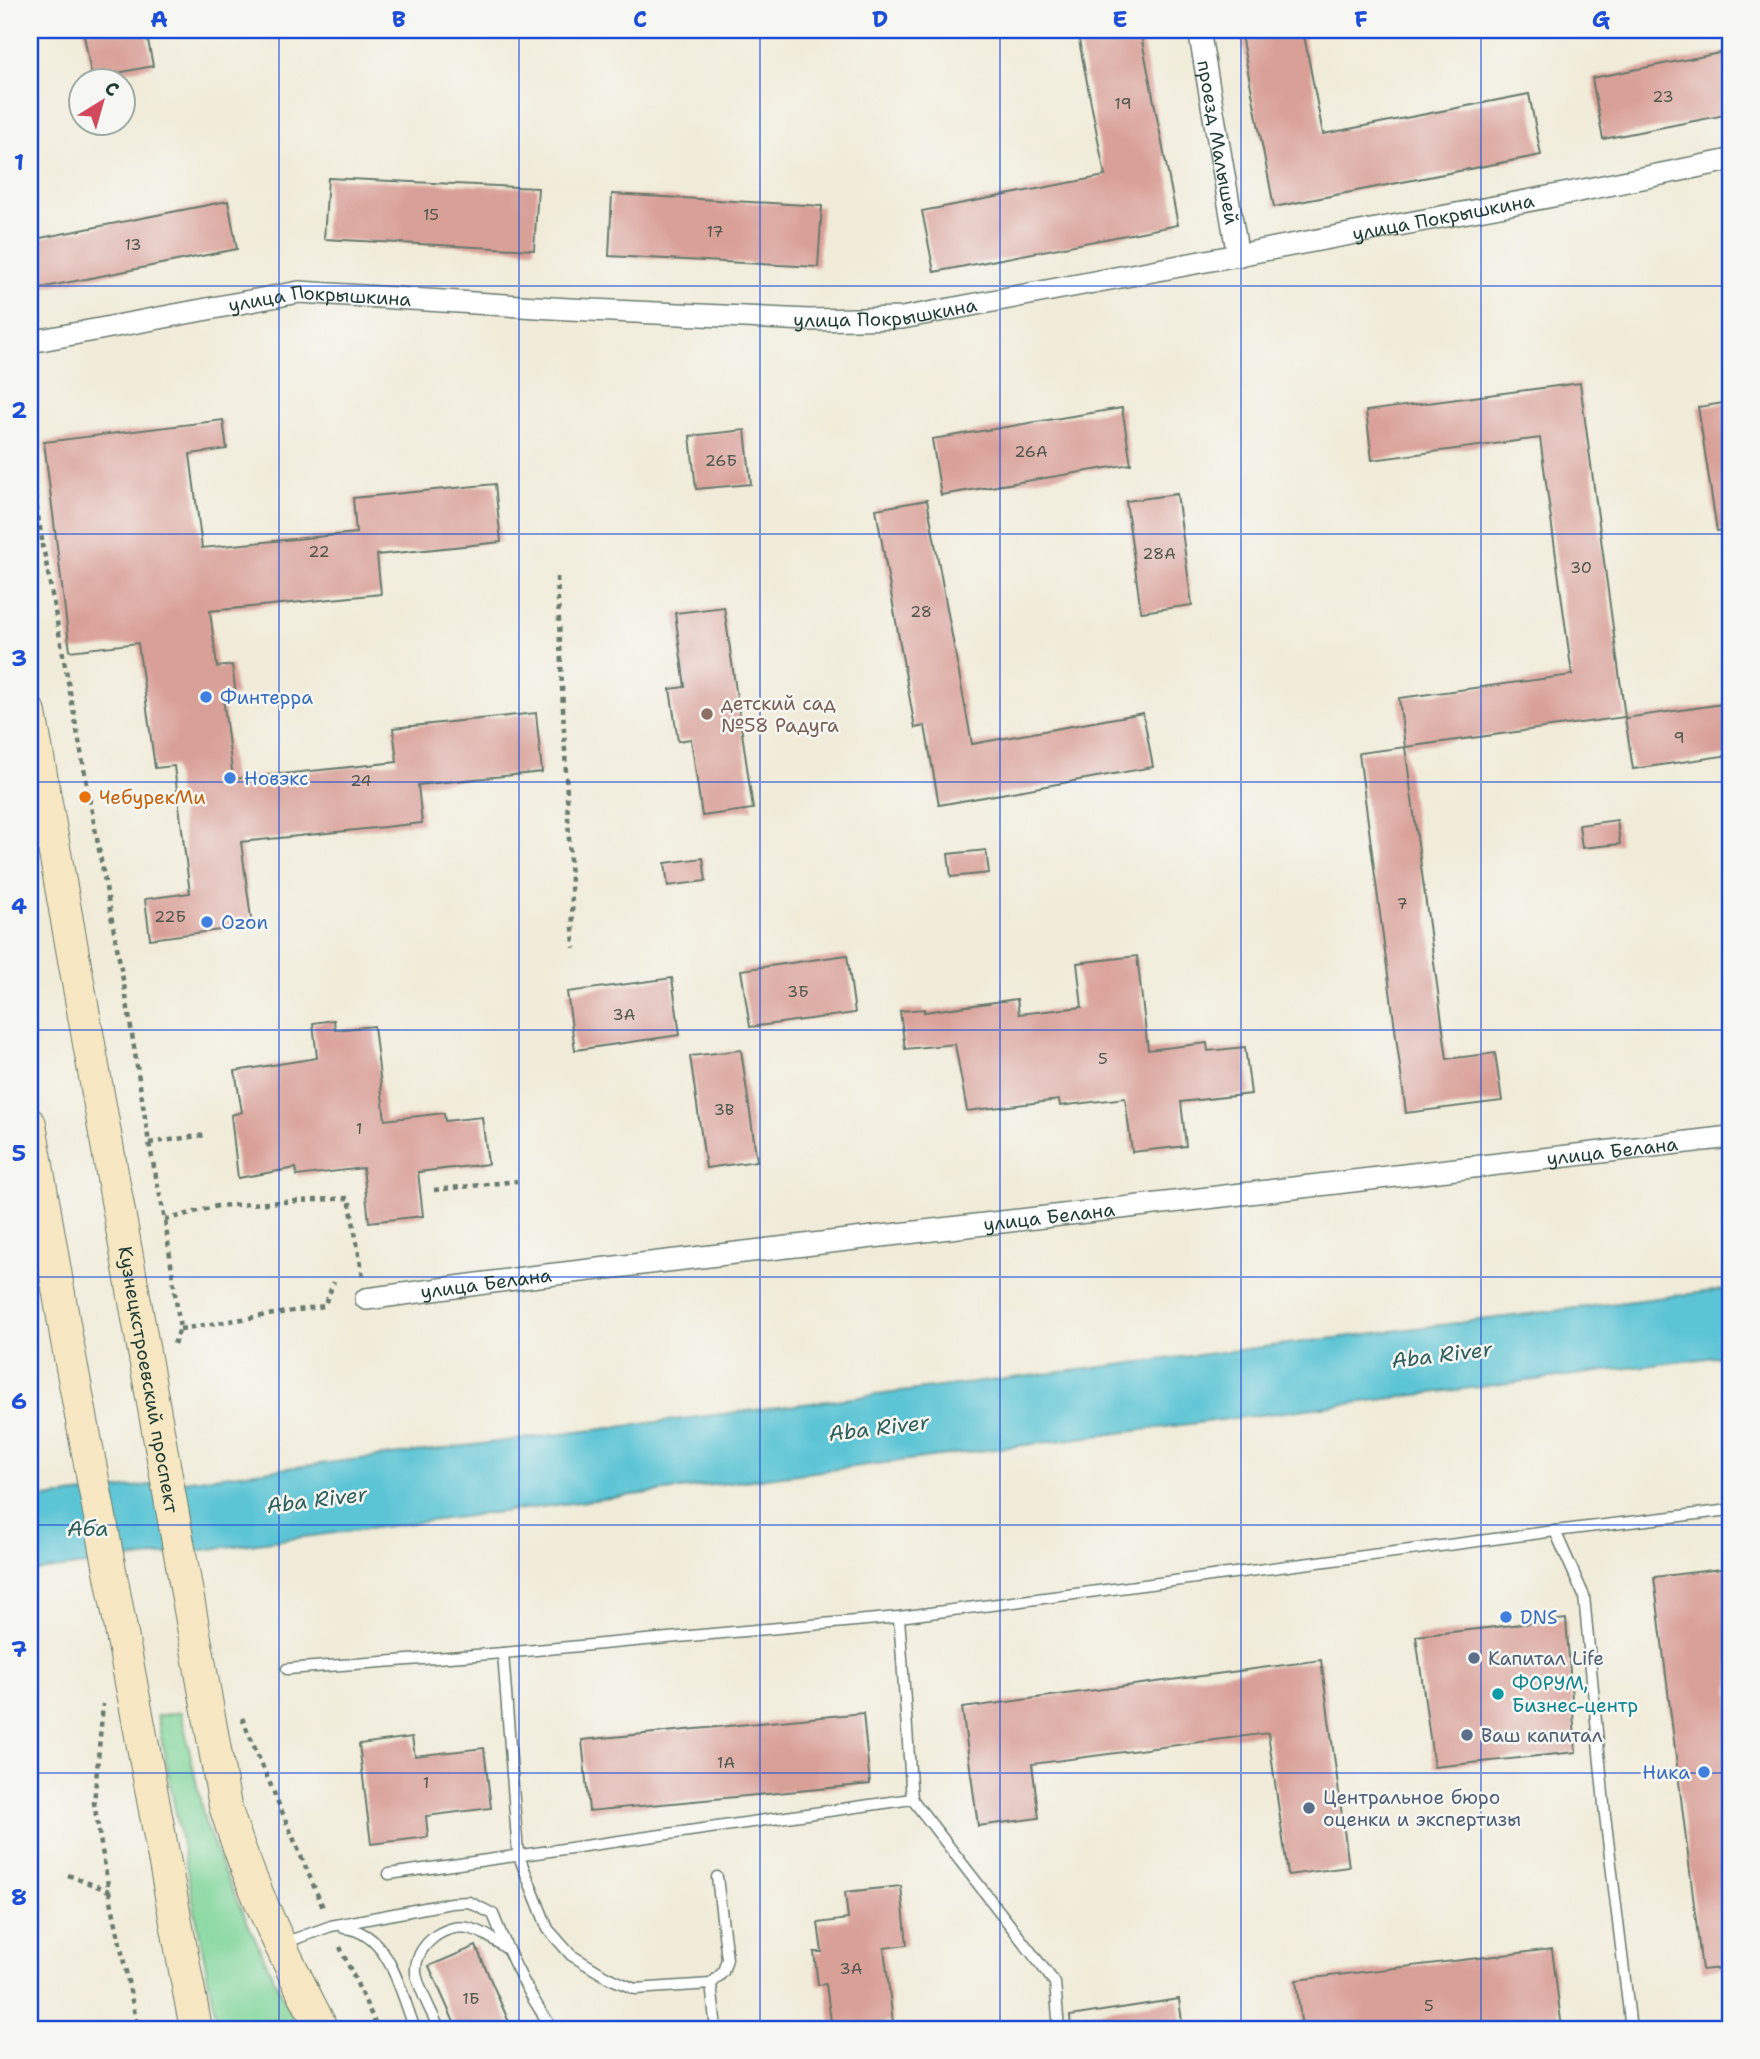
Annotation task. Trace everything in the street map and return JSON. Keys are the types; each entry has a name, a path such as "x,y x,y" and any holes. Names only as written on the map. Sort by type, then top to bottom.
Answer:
{"main road":[{"name":"Кузнецкстроевский проспект","path":"30,713 225,1806 236,1841 279,1945 322,2029"},
{"path":"30,1124 125,1655 196,2029"}],"street":[{"name":"проезд Малышей","path":"1199,30 1238,256"},
{"name":"улица Покрышкина","path":"30,342 299,292 809,320 902,318 1569,193 1730,160"},
{"name":"улица Белана","path":"366,1299 530,1276 1730,1137"}],"lane":[{"path":"287,1669 503,1653 899,1617 1730,1510"},
{"path":"1555,1531 1584,1596 1605,1815 1631,2029"},
{"path":"899,1617 912,1799 1055,1983 1059,2029"},
{"path":"503,1653 518,1854 548,1929 571,1955 607,1977 635,1989 711,1984 723,1972 727,1959 717,1877"},
{"path":"389,1874 912,1799"},
{"path":"279,1945 331,1926 469,1902 493,1914 535,2005 553,2029"},
{"path":"331,1926 355,1929 376,1943 388,1960 415,2029"},
{"path":"439,2029 416,1974 418,1955 429,1940 444,1932 465,1927 485,1934 507,1949"},
{"path":"711,1984 716,2029"}],"path":[{"path":"30,467 126,996 149,1143 165,1220 180,1329 324,1306 334,1282"},
{"path":"30,548 43,546"},
{"path":"557,577 574,948"},
{"path":"149,1143 205,1135"},
{"path":"434,1190 517,1181"},
{"path":"165,1220 217,1206 349,1198 366,1299"},
{"path":"30,1339 31,1346"},
{"path":"103,1694 94,1804 138,2029"},
{"path":"239,1712 378,2029"},
{"path":"68,1875 109,1891"}],"green space":[{"path":"181,1712 205,1822 224,1873 298,2029 218,2029 157,1716"}],"water":[{"name":"Аба","path":"1730,1289 1730,1355 30,1572 30,1500"}],"building":[{"path":"83,30 146,30 153,66 136,69 136,66 90,66"},
{"path":"1077,30 1140,30 1178,225 934,272 922,211 1105,176"},
{"path":"1240,30 1303,30 1323,134 1529,94 1541,155 1274,207"},
{"path":"1730,51 1730,114 1603,139 1592,78"},
{"path":"328,178 538,188 534,250 324,239"},
{"path":"612,194 822,206 818,267 609,256"},
{"path":"228,201 237,249 30,290 30,240"},
{"path":"1580,383 1625,717 1405,747 1399,698 1572,675 1540,438 1372,460 1366,411"},
{"path":"1730,402 1730,530 1717,531 1698,407"},
{"path":"1122,408 1131,464 941,495 932,439"},
{"path":"223,420 227,449 190,454 202,548 356,533 353,498 495,484 501,542 377,555 381,594 210,611 217,667 232,665 236,695 223,697 233,779 397,762 393,728 536,713 542,772 418,785 422,823 241,842 252,926 150,939 145,899 190,893 174,766 155,768 138,643 70,651 44,442"},
{"path":"745,430 751,484 696,489 690,436"},
{"path":"1177,494 1192,605 1141,612 1126,501"},
{"path":"927,500 972,744 1143,713 1153,767 939,805 925,726 915,728 876,509"},
{"name":"детский сад №58 Радуга","path":"724,607 753,809 702,816 691,739 678,741 670,689 685,687 675,613"},
{"path":"1730,703 1730,755 1633,769 1625,718"},
{"path":"1405,747 1447,1059 1495,1053 1502,1101 1406,1113 1359,753"},
{"path":"1617,820 1620,844 1582,848 1579,825"},
{"path":"986,850 989,873 951,877 948,854"},
{"path":"703,858 706,881 668,886 665,863"},
{"path":"847,955 855,1013 750,1027 741,970"},
{"path":"1137,956 1148,1050 1207,1043 1208,1051 1245,1047 1251,1094 1181,1102 1186,1146 1132,1152 1125,1098 1060,1106 1059,1100 967,1111 955,1044 905,1049 900,1011 924,1009 924,1012 1017,999 1019,1014 1082,1007 1077,963"},
{"path":"672,978 680,1035 575,1050 567,992"},
{"path":"334,1020 335,1030 374,1026 385,1120 444,1113 445,1121 482,1117 488,1164 418,1172 423,1216 369,1222 363,1168 297,1176 296,1168 238,1178 231,1115 242,1112 235,1071 317,1058 313,1023"},
{"path":"741,1050 757,1161 706,1168 690,1056"},
{"name":"Ника","path":"1730,1568 1730,1967 1702,1970 1654,1577"},
{"name":"ФОРУМ, Бизнес-центр","path":"1566,1619 1576,1752 1434,1767 1416,1636"},
{"path":"1321,1660 1349,1867 1288,1875 1268,1733 1032,1764 1039,1818 978,1826 962,1708"},
{"path":"863,1713 870,1784 589,1811 582,1740"},
{"path":"412,1737 415,1756 484,1748 491,1808 426,1816 428,1837 371,1844 359,1744"},
{"path":"901,1886 907,1945 884,1948 893,2022 882,2023 883,2029 832,2029 826,1984 818,1985 814,1952 822,1952 818,1923 848,1919 845,1892"},
{"path":"476,1946 512,2029 457,2029 429,1966"},
{"path":"1552,1949 1562,2029 1302,2029 1296,1980"},
{"path":"1179,1999 1183,2029 1071,2029 1070,2016"}],"place":[{"name":"Финтерра","path":"206,697"},
{"name":"детский сад №58 Радуга","path":"707,714"},
{"name":"Новэкс","path":"230,778"},
{"name":"ЧебурекМи","path":"85,797"},
{"name":"Ozon","path":"207,922"},
{"name":"DNS","path":"1506,1617"},
{"name":"Капитал Life","path":"1474,1658"},
{"name":"ФОРУМ, Бизнес-центр","path":"1498,1694"},
{"name":"Ваш капитал","path":"1467,1735"},
{"name":"Ника","path":"1704,1772"},
{"name":"Центральное бюро оценки и экспертизы","path":"1309,1808"}],"water label":[{"name":"Aba River","path":"1442,1355"},
{"name":"Aba River","path":"879,1428"},
{"name":"Aba River","path":"317,1500"}]}
